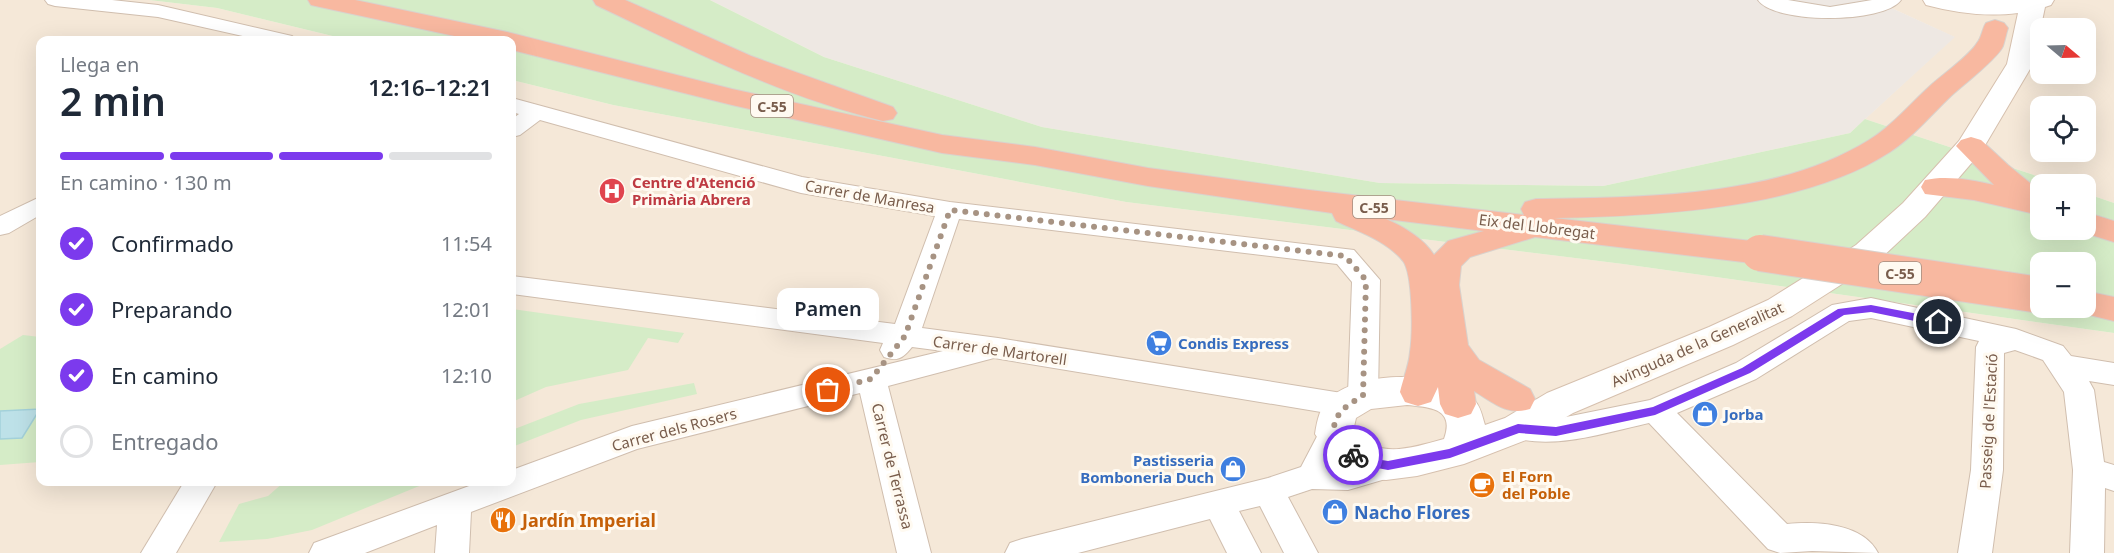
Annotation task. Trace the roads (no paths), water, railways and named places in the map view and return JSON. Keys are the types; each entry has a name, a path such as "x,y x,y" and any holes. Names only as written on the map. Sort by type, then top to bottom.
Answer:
{"highway":[{"path":"320,0 488,36"},
{"path":"605,0 668,30 811,88 868,108 1035,156"},
{"path":"1440,215 1661,204 1755,190 1820,172 1875,148 1904,126 1990,46 1995,28"},
{"name":"C-55","path":"516,43 876,130 942,144 1035,156"},
{"path":"1971,146 1997,172 2030,198"},
{"name":"Eix del Llobregat","path":"1035,156 1148,177 1309,200 1760,253 2030,294"},
{"path":"1936,187 1974,190 2030,203"},
{"path":"1309,200 1364,220 1390,233 1406,244 1419,258 1426,278 1428,352 1418,392"},
{"path":"1458,404 1449,346 1448,315 1442,285 1445,263 1460,249 1539,226"},
{"path":"2096,226 2114,232"},
{"path":"2096,305 2114,309"},
{"path":"1449,346 1466,369 1517,414"}],"street":[{"path":"55,0 158,11 267,36"},
{"path":"1768,0 1804,11 1828,14 1863,11 1886,1"},
{"path":"1947,3 1990,7 2038,1"},
{"name":"Avinguda de la Generalitat","path":"1388,466 1459,450 1517,414 1560,403 1721,336 1788,303 1867,253 1936,187 1971,146 2019,64 2038,1"},
{"path":"1947,3 1980,15 1995,28 2019,64"},
{"name":"Carrer de Manresa","path":"516,106 801,185 950,210 1345,256 1366,280 1347,412"},
{"path":"516,127 537,111"},
{"path":"15,220 36,207"},
{"path":"871,379 905,336 950,210"},
{"name":"Carrer de Martorell","path":"516,286 998,348 1347,412"},
{"name":"Avinguda de la Generalitat","path":"1458,404 1517,414 1556,431 1655,411 1746,370 1842,312 1871,308 2016,339"},
{"name":"Passeig de l'Estació","path":"1975,553 1987,470 1990,347 2016,339 2053,353 2079,390 2102,474 2087,553"},
{"name":"Carrer dels Rosers","path":"516,481 632,438 998,348"},
{"path":"2062,366 2114,374"},
{"name":"Carrer de Terrassa","path":"871,379 914,553"},
{"path":"1312,476 1347,412 1392,392 1434,394 1458,404 1469,423 1467,437 1459,450"},
{"path":"1655,411 1779,546 1816,535 1852,546 1861,553"},
{"path":"1347,412 1343,448 1360,461 1388,466"},
{"path":"1022,553 1268,491 1312,476 1348,477 1388,466"},
{"path":"158,553 199,486"},
{"name":"Carrer dels Rosers","path":"326,553 503,486"},
{"path":"1268,491 1301,553"},
{"path":"452,553 455,504"},
{"path":"1219,504 1245,553"}],"water":[{"path":"36,409 36,415 22,438 0,439 0,411"}],"place":[{"name":"Centre d'Atenció Primària Abrera","path":"612,191"},
{"name":"Condis Express","path":"1159,343"},
{"name":"Pamen","path":"828,390"},
{"name":"Jorba","path":"1705,414"},
{"name":"Pastisseria Bomboneria Duch","path":"1233,469"},
{"name":"El Forn del Poble","path":"1482,485"},
{"name":"Nacho Flores","path":"1335,512"},
{"name":"Jardín Imperial","path":"503,520"}]}
